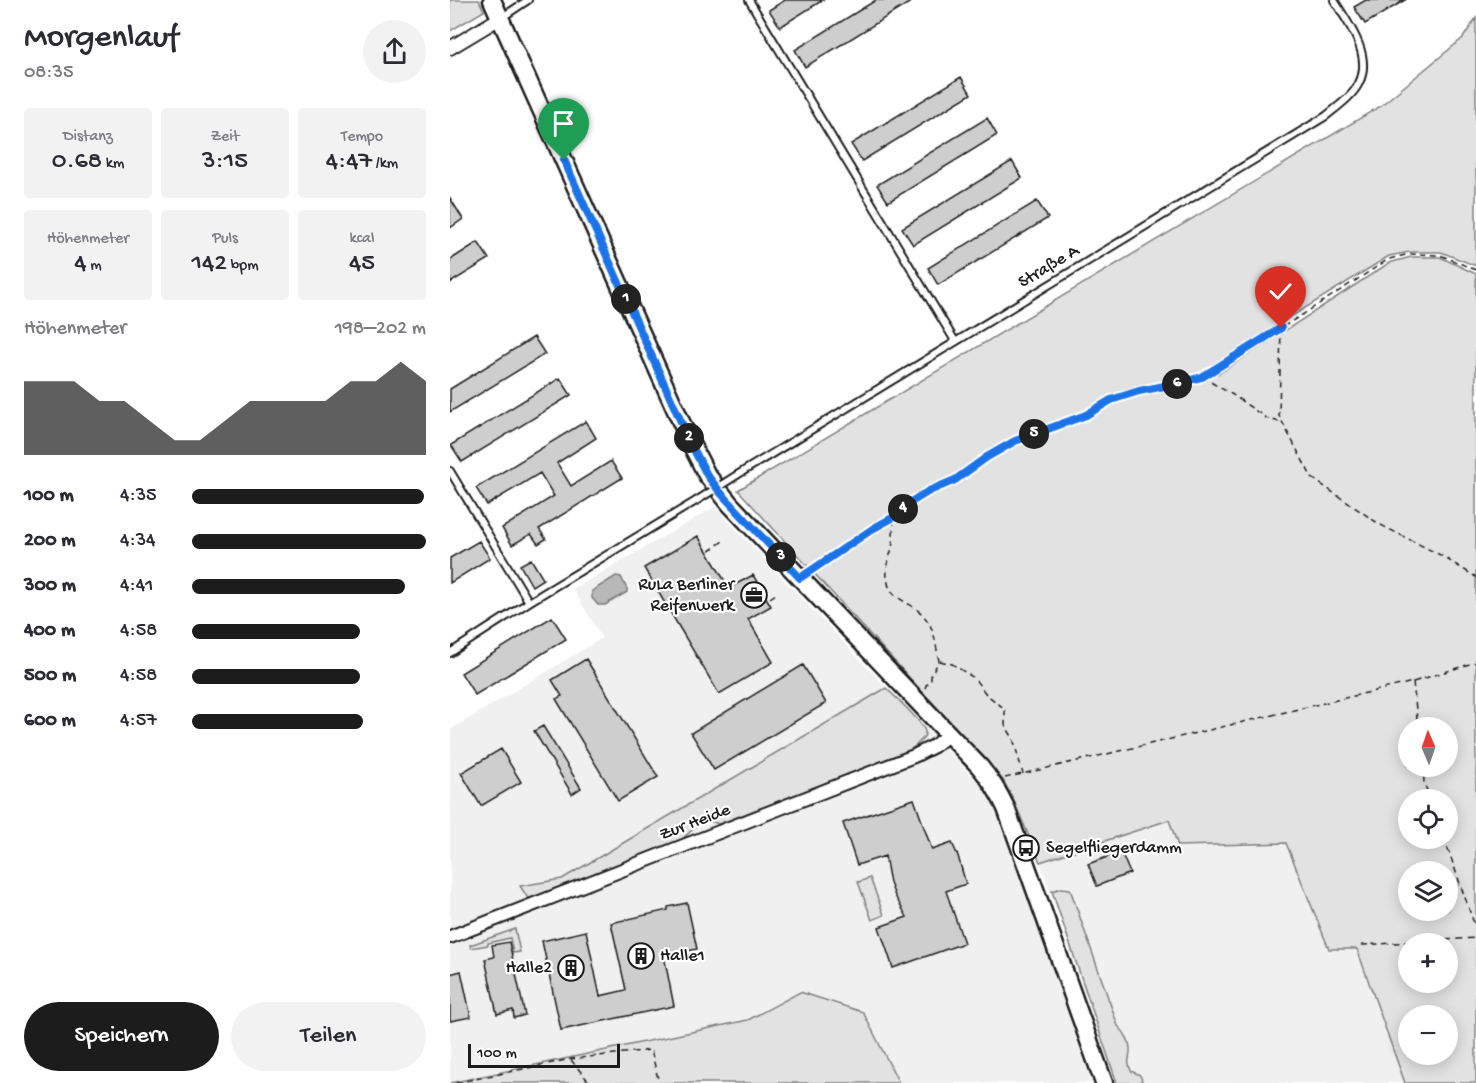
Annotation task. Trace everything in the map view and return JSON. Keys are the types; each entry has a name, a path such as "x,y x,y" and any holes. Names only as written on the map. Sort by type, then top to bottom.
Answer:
{"street":[{"path":"492,0 686,433 707,475 730,504 990,778 999,792 1104,1083"},
{"path":"450,48 500,18"},
{"name":"Zur Heide","path":"450,937 914,756 934,746 949,734"}],"lane":[{"path":"500,18 528,0"},
{"path":"749,0 955,342"},
{"name":"Straße A","path":"450,653 529,602 1326,116 1359,84 1364,71 1359,44 1334,0"},
{"path":"450,471 529,602"}],"path":[{"path":"800,578 894,517 911,502 955,480 987,457 1015,441 1086,415 1111,400 1139,391 1202,377 1389,259 1410,254 1440,255 1476,270"},
{"path":"1281,328 1279,416 1312,478 1379,524 1440,555 1476,577"},
{"path":"1202,377 1266,418 1283,423"},
{"path":"894,517 893,542 887,572 888,585 892,593 922,614 933,630 939,661 933,669 931,682 926,685 920,704"},
{"path":"709,551 726,539"},
{"path":"770,598 776,594"},
{"path":"939,661 951,664 974,678 986,694 1005,709 1005,725 1013,738 1023,774"},
{"path":"1004,778 1413,682 1476,662"},
{"path":"1413,682 1417,717"},
{"path":"1448,849 1476,929"},
{"path":"1362,945 1476,938"},
{"path":"456,1083 571,1059 651,1050 659,1083"},
{"path":"571,1059 590,1083"}],"shaded area":[{"path":"450,0 479,0 484,11 450,31"},
{"path":"1476,18 1476,266 1441,252 1410,252 1389,256 1213,365 1218,374 1389,263 1411,257 1440,257 1476,274 1476,1083 1405,1083 1399,1065 1458,1065 1458,1005 1398,1005 1398,1063 1357,949 1329,949 1286,843 1178,846 1169,820 1040,862 1003,780 738,490 1379,107 1463,38"},
{"path":"715,507 886,687 929,724 953,756 988,793 995,805 1092,1083 899,1083 863,1013 800,992 748,1020 450,1083 450,730 602,638 573,589"},
{"path":"616,576 621,577 627,592 605,605 598,605 592,598 592,591"},
{"path":"886,688 924,728 924,737 910,750 719,824 707,820 701,822 680,841 532,899 527,897 520,886 562,879"},
{"path":"1170,820 1179,846 1286,843 1328,949 1356,949 1405,1083 1115,1083 1040,862"},
{"path":"870,878 884,915 872,920 858,882"},
{"path":"1061,888 1070,889 1118,1026 1128,1041 1131,1071 1140,1075 1142,1080 1139,1083 1117,1083 1052,891"},
{"path":"515,929 520,952 513,953 510,938 471,948 470,945"},
{"path":"800,992 863,1012 899,1083 450,1083 748,1020"}],"building":[{"path":"785,0 823,0 780,27 769,10"},
{"path":"876,0 914,0 805,67 795,50"},
{"path":"1366,0 1405,0 1365,24 1354,7"},
{"path":"961,77 971,94 862,161 851,144"},
{"path":"987,118 997,135 888,202 877,185"},
{"path":"1012,161 1022,178 913,245 902,228"},
{"path":"450,198 463,219 450,228"},
{"path":"1037,201 1048,218 938,285 928,268"},
{"path":"478,242 489,259 450,283 450,260"},
{"path":"534,337 545,354 450,412 450,389"},
{"path":"560,378 571,395 462,462 451,445"},
{"path":"586,421 596,438 557,463 571,486 611,461 622,478 539,529 546,539 538,544 531,534 512,545 502,528 554,496 540,473 487,505 476,488"},
{"path":"698,536 729,588 753,575 771,606 748,619 773,662 719,694 644,568"},
{"path":"479,541 490,558 450,583 450,558"},
{"path":"531,559 543,579 532,586 520,565"},
{"path":"552,617 566,639 475,695 461,673"},
{"path":"586,659 658,777 618,801 556,699 562,696 552,680"},
{"path":"803,665 826,703 714,770 691,733"},
{"path":"543,726 581,788 572,794 534,731"},
{"path":"501,749 521,782 481,806 461,773"},
{"path":"914,799 932,850 952,843 958,856 966,884 946,891 964,943 893,968 879,927 907,917 890,883 885,856 857,865 843,823"},
{"path":"1121,852 1130,873 1097,886 1088,864"},
{"path":"687,903 697,949 664,956 674,1006 561,1030 542,941 586,931 600,996 626,990 611,923 668,910 668,907"},
{"path":"509,942 525,1015 514,1018 513,1010 497,1014 485,959 494,957 492,945"},
{"path":"461,971 471,1017 450,1021 450,974"}],"place":[{"name":"RuLa Berliner Reifenwerk","path":"754,595"},
{"name":"Segelfliegerdamm","path":"1026,848"},
{"name":"Halle1","path":"641,956"},
{"name":"Halle2","path":"571,968"}],"route":[{"path":"564,160 707,475 730,504 800,578 894,517 911,502 955,480 987,457 1015,441 1086,415 1111,400 1139,391 1202,377 1281,328"}]}
